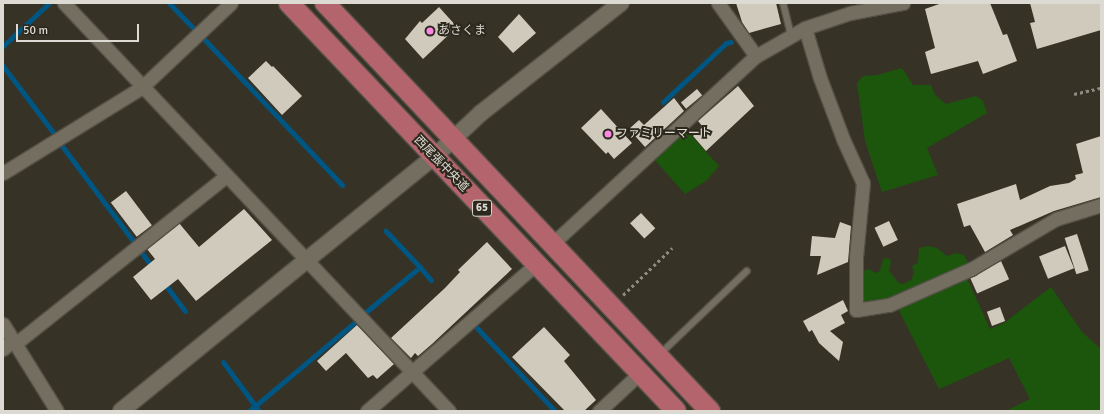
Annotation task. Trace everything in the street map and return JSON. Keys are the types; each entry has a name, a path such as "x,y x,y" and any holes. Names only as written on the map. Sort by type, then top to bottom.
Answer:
{"main road":[{"name":"西尾張中央道","path":"289,3 676,411"},
{"name":"西尾張中央道","path":"325,3 710,411"}],"street":[{"path":"64,3 449,411"},
{"path":"3,173 142,87 231,3"},
{"path":"121,411 434,157 481,113 622,3"},
{"path":"718,3 756,56"},
{"path":"552,244 756,56 806,28 850,13 885,5 903,3"},
{"path":"806,28 820,78 840,132 863,183 856,257 856,310 889,305 971,269 1056,219 1101,205"},
{"path":"3,349 14,342 226,176"},
{"path":"367,411 536,264"},
{"path":"3,324 57,411"},
{"path":"599,411 640,373"}],"lane":[{"path":"782,3 791,36"},
{"path":"658,356 747,271"}],"path":[{"path":"1074,94 1101,88"},
{"path":"622,296 672,248"}],"green space":[{"path":"902,68 913,85 931,85 935,95 946,104 976,96 983,101 987,113 927,148 938,175 882,192 865,141 857,83 863,76 877,75"},
{"path":"686,130 719,166 706,181 685,194 654,159"},
{"path":"928,246 937,248 947,256 956,253 964,255 969,265 888,299 864,303 861,299 860,273 869,269 875,273 880,271 883,259 888,258 891,261 889,271 899,283 903,284 911,280 914,273 912,266 918,263 919,248"},
{"path":"966,276 990,329 1004,323 1051,287 1082,332 1101,349 1101,411 1006,411 1030,399 1009,358 939,389 896,305"}],"building":[{"path":"736,3 776,3 781,24 749,33 742,22"},
{"path":"942,3 990,3 1003,35 1007,34 1017,61 983,74 978,61 931,74 925,52 935,48 925,9"},
{"path":"1030,3 1101,3 1101,30 1037,49 1030,23 1035,22"},
{"path":"439,7 457,27 423,59 405,39 420,21 422,23"},
{"path":"519,14 536,33 513,53 498,37"},
{"path":"266,61 272,67 273,66 302,96 282,115 248,78"},
{"path":"738,86 754,106 706,151 693,136 703,127 698,121"},
{"path":"697,89 702,95 686,109 681,102"},
{"path":"674,98 684,111 645,147 629,129 639,120 644,125"},
{"path":"601,109 632,143 614,159 608,152 606,154 581,128"},
{"path":"1101,136 1101,197 1054,211 1010,230 1013,235 985,252 970,225 964,227 957,204 1016,184 1020,200 1050,186 1069,183 1076,179 1075,175 1083,173 1076,144"},
{"path":"126,191 152,225 137,237 111,202"},
{"path":"244,209 272,240 196,301 178,279 151,300 133,277 155,259 147,249 179,223 199,247"},
{"path":"641,213 655,228 644,239 630,223"},
{"path":"889,221 898,240 883,247 874,228"},
{"path":"840,222 851,226 848,262 817,275 821,256 810,256 812,236 835,238"},
{"path":"1077,234 1089,270 1076,274 1065,238"},
{"path":"487,242 512,269 432,344 418,356 415,353 411,358 391,338 445,288 460,272 458,270"},
{"path":"1065,246 1074,268 1048,279 1039,256"},
{"path":"1001,261 1009,279 977,294 969,275"},
{"path":"843,300 848,311 841,315 845,323 830,331 843,342 839,361 819,343 812,330 809,332 803,321"},
{"path":"1000,307 1005,321 992,326 987,312"},
{"path":"357,325 394,364 377,379 373,375 368,378 346,353 326,371 317,361"},
{"path":"544,327 570,355 564,361 596,400 584,411 565,411 512,357"}],"waterway":[{"path":"3,46 49,3"},
{"path":"169,3 193,28"},
{"path":"204,39 342,185"},
{"path":"663,102 726,43 731,42"},
{"path":"3,66 53,132"},
{"path":"62,146 133,241"},
{"path":"367,311 420,267 386,231"},
{"path":"141,252 153,268"},
{"path":"420,267 431,280"},
{"path":"164,283 185,311"},
{"path":"249,411 354,323"},
{"path":"477,328 555,411"},
{"path":"223,362 259,411"}],"place":[{"name":"あさくま","path":"430,31"},
{"name":"ファミリーマート","path":"608,134"}]}
